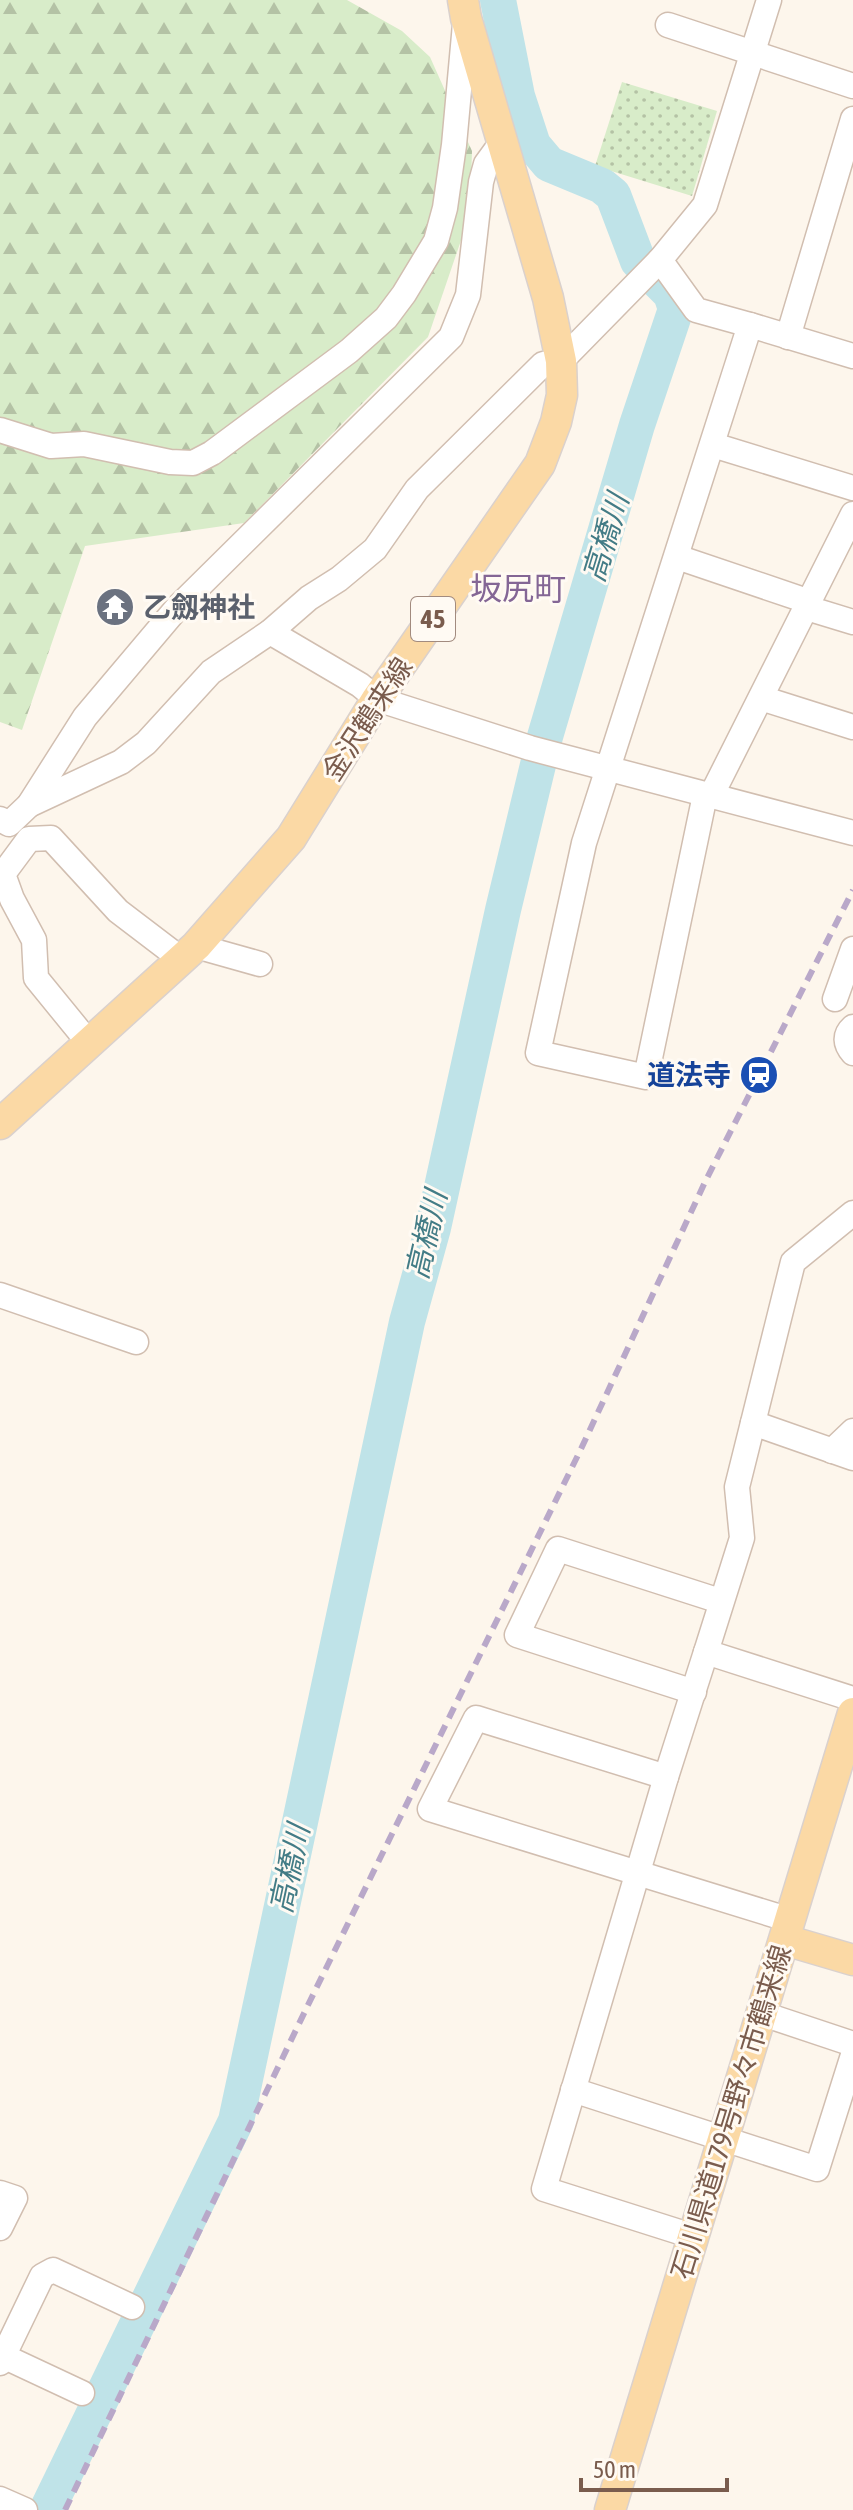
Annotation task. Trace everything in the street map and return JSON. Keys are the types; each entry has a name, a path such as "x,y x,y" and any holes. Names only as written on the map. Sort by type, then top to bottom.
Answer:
{"main road":[{"name":"金沢鶴来線","path":"0,1124 188,952 291,838 377,699 540,464 556,422 562,395 561,361 548,298 465,9"},
{"name":"石川県道179号野々市鶴来線","path":"610,2510 853,1713"},
{"path":"787,1930 853,1960"}],"street":[{"path":"29,805 121,762 146,743 211,672 270,632 309,598 339,579 375,549 417,489 543,364 561,361 652,268 705,205 769,0"},
{"path":"0,430 51,446 84,444 170,462 193,463 212,453 349,351 386,318 436,241 445,208 454,145 465,9"},
{"path":"668,25 853,86"},
{"path":"788,337 853,119"},
{"path":"3,828 29,805 85,717 177,608 451,337 468,295 481,182 486,164 502,142"},
{"path":"652,268 696,310 853,356"},
{"path":"750,325 584,843 538,1053 646,1077 708,796 853,514"},
{"path":"713,445 853,488"},
{"path":"677,557 853,622"},
{"path":"270,632 360,685 377,699 542,751 853,833"},
{"path":"761,698 853,727"},
{"path":"89,1043 36,978 34,940 12,899 3,874 29,839 51,838 118,911 188,952 260,964"},
{"path":"835,999 853,949"},
{"path":"853,1027 846,1038 853,1053"},
{"path":"692,2236 544,2189 666,1777 742,1538 737,1487 793,1262 853,1213"},
{"path":"0,1295 136,1342"},
{"path":"753,1423 842,1454 853,1431"},
{"path":"694,1692 517,1635 558,1549 720,1601"},
{"path":"706,1652 853,1699"},
{"path":"666,1777 476,1718 430,1809 638,1872 787,1930"},
{"path":"760,2013 853,2044"},
{"path":"573,2090 817,2169 853,2055"},
{"path":"0,2193 15,2198 0,2228"},
{"path":"82,2393 2,2360 42,2276 53,2270 132,2307"},
{"path":"0,2499 25,2510"}],"green space":[{"path":"0,0 347,0 402,31 430,57 472,151 470,214 428,337 244,523 85,546 22,730 0,722"},
{"path":"622,82 717,111 692,196 595,166"}],"waterway":[{"name":"高橋川","path":"47,2510 236,2121 407,1322 433,1228 544,740 637,425 676,309 671,294 638,261 613,195 602,186 549,164 533,145 517,96 498,0"}],"railway":[{"path":"65,2510 581,1449 705,1182 853,890"}],"place":[{"name":"乙劔神社","path":"115,607"},
{"name":"道法寺","path":"759,1075"}],"district":[{"name":"坂尻町","path":"518,589"}]}
